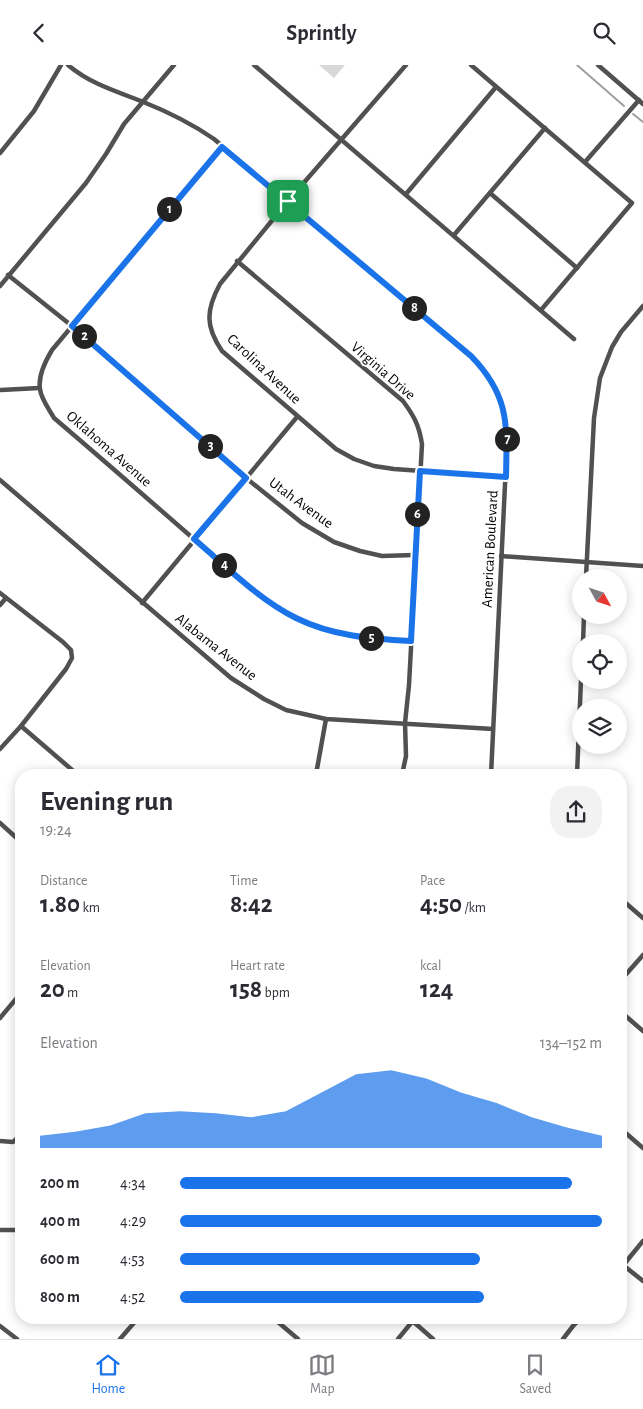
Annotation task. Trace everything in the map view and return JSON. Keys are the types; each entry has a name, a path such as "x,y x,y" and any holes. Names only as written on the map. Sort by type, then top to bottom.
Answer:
{"street":[{"path":"0,153 34,111 61,65"},
{"name":"American Boulevard","path":"68,65 88,80 176,116 201,130 464,350 485,370 495,386 504,413 507,443 491,769"},
{"path":"0,285 86,183 124,124 174,65"},
{"path":"254,65 574,339"},
{"name":"Carolina Avenue","path":"406,65 237,261 220,284 211,299 209,319 213,338 222,351 297,417 336,449 354,459 374,466 506,477"},
{"path":"472,65 632,203 541,310"},
{"path":"585,162 641,102 598,65"},
{"path":"406,194 496,87"},
{"path":"454,235 545,129"},
{"path":"2,390 40,388 46,360 52,350 222,147"},
{"path":"490,193 577,268"},
{"name":"Virginia Drive","path":"237,261 403,401 412,412 419,427 422,444 405,723 406,756 403,769"},
{"name":"Utah Avenue","path":"8,275 72,326 246,478 302,523 334,542 360,551 382,556 414,555"},
{"path":"586,569 595,405 600,378 612,347 621,331 643,305"},
{"name":"Oklahoma Avenue","path":"40,388 46,405 54,418 267,600 296,618 336,632 364,638 411,641"},
{"path":"142,603 297,417"},
{"name":"Alabama Avenue","path":"0,480 231,678 264,699 286,709 326,719 366,723 405,723 493,729"},
{"path":"501,557 643,566"},
{"path":"0,593 71,650 72,658 66,669 21,726 0,749"},
{"path":"0,605 6,598"},
{"path":"577,769 581,689"},
{"path":"317,769 326,719"},
{"path":"21,726 71,769"},
{"path":"0,823 15,837"},
{"path":"627,904 643,918"},
{"path":"627,973 643,955"},
{"path":"0,1018 15,1000"},
{"path":"627,1017 643,1031"},
{"path":"627,1134 643,1148"},
{"path":"0,1141 13,1142 15,1140"},
{"path":"0,1230 15,1230"},
{"path":"627,1259 643,1241"},
{"path":"627,1269 643,1281"},
{"path":"120,1339 133,1324"},
{"path":"280,1324 298,1339"},
{"path":"398,1339 411,1324"},
{"path":"418,1324 433,1339"},
{"path":"563,1339 575,1324"},
{"path":"0,1326 17,1339"}],"shaded area":[{"path":"319,65 345,65 334,78"}],"waterway":[{"path":"577,65 624,106"},
{"path":"633,114 643,122"}],"route":[{"path":"222,147 288,201 471,356 485,370 495,386 502,403 506,423 506,477 420,471 414,555 411,641 364,638 336,632 296,618 267,600 194,539 246,478 72,326 222,147"}]}
